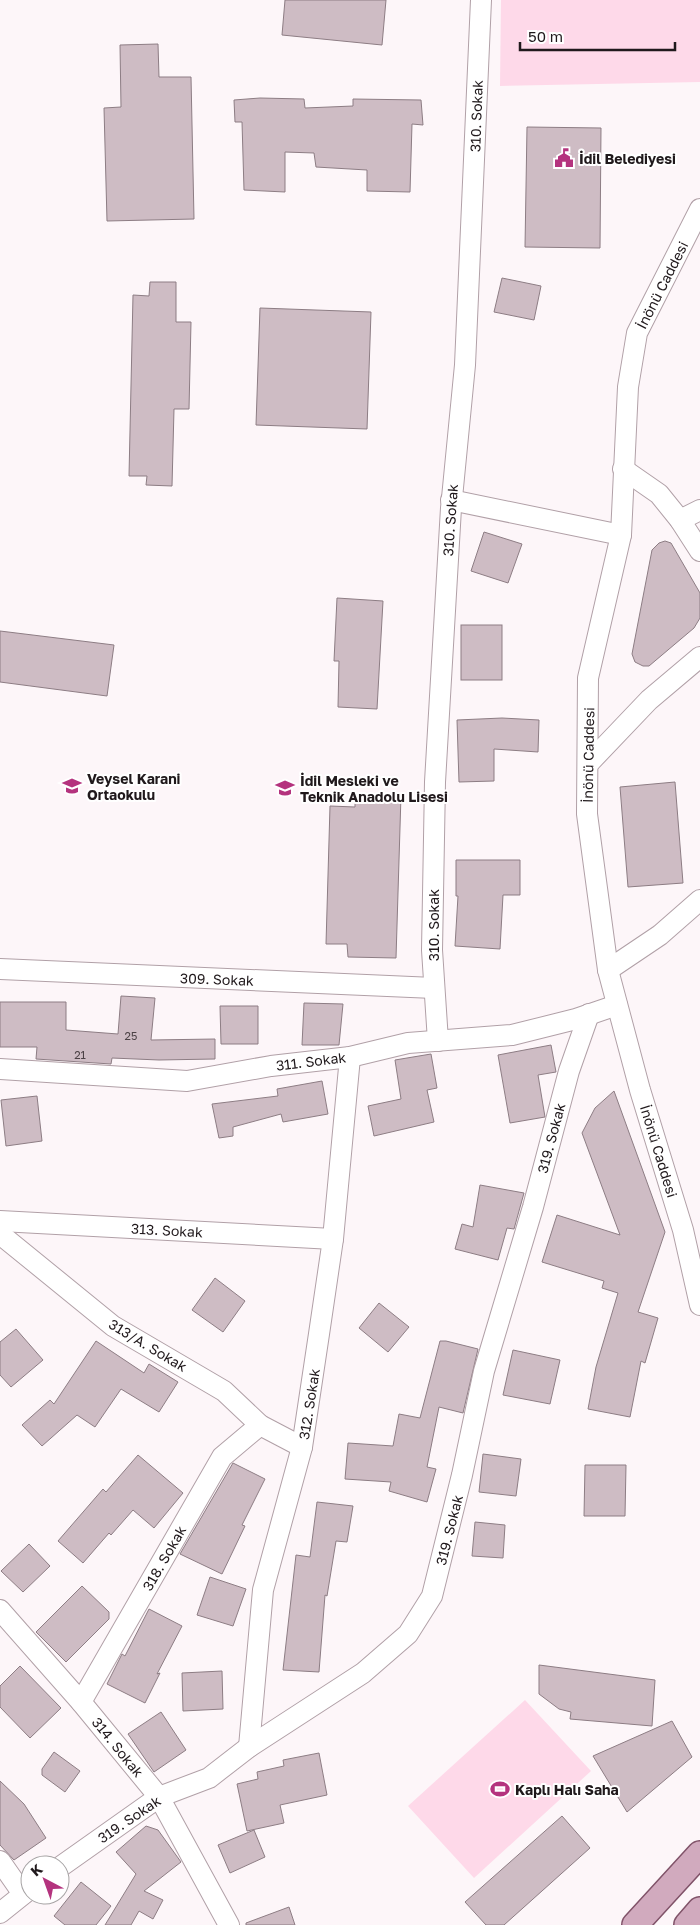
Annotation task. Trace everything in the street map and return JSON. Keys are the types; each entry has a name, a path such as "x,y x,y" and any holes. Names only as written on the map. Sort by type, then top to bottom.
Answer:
{"main road":[{"path":"635,1925 700,1854"},
{"path":"687,1925 700,1910"}],"street":[{"name":"310. Sokak","path":"438,1041 432,950 435,782 451,500 465,365 481,0"},
{"name":"İnönü Caddesi","path":"700,209 637,333 628,387 620,535 588,678 587,814 608,970 640,1090 683,1230 700,1305"},
{"path":"623,469 660,494 700,551"},
{"path":"451,500 620,535"},
{"path":"680,520 700,510"},
{"path":"588,764 649,700 700,657"},
{"path":"608,970 660,935 700,900"},
{"name":"309. Sokak","path":"0,969 434,988"},
{"name":"311. Sokak","path":"0,1069 187,1081 271,1066 350,1057 408,1043 512,1035 617,1005"},
{"name":"319. Sokak","path":"70,1860 159,1797 209,1778 248,1747 363,1673 408,1634 432,1596 462,1475 484,1371 533,1207 569,1071 589,1014"},
{"name":"312. Sokak","path":"248,1747 263,1590 302,1446 333,1239 350,1057"},
{"name":"313. Sokak","path":"0,1221 333,1239"},
{"name":"313/A. Sokak","path":"0,1234 113,1326 224,1391 260,1424 302,1446"},
{"name":"318. Sokak","path":"81,1702 222,1457 260,1424"},
{"name":"314. Sokak","path":"0,1610 81,1702 159,1797 229,1925"},
{"path":"0,1860 20,1884"},
{"path":"0,1913 20,1896"}],"shaded area":[{"path":"501,0 700,0 700,82 500,86"},
{"name":"Kaplı Halı Saha","path":"525,1700 591,1771 474,1878 408,1806"}],"building":[{"path":"285,0 386,0 382,45 282,35"},
{"path":"158,44 159,77 191,77 194,219 107,221 104,108 121,107 120,45"},
{"path":"260,98 304,99 305,108 353,106 353,99 421,100 423,125 412,124 410,192 367,191 367,170 316,167 314,153 285,152 285,192 244,190 242,122 235,122 234,100"},
{"name":"İdil Belediyesi","path":"527,127 601,128 600,248 525,247"},
{"path":"502,278 541,286 534,320 494,312"},
{"path":"150,282 176,282 176,322 191,322 189,409 174,409 172,486 146,485 147,476 129,476 133,295 149,296"},
{"path":"260,308 371,312 367,429 256,425"},
{"path":"484,532 522,544 508,583 471,571"},
{"path":"665,541 671,543 700,593 700,618 694,628 649,666 643,666 635,662 632,654 652,550 659,543"},
{"path":"337,598 383,601 377,709 338,707 339,661 334,661"},
{"path":"461,625 502,625 502,680 461,680"},
{"path":"0,631 114,645 107,696 0,682"},
{"path":"502,718 539,720 538,752 494,749 494,781 459,782 457,720"},
{"path":"675,782 683,883 628,887 620,787"},
{"path":"401,795 396,958 348,957 347,944 326,944 330,806 355,807 355,798"},
{"path":"456,860 520,860 520,895 503,895 500,949 455,946 458,896 456,896"},
{"path":"121,996 155,998 151,1040 215,1039 215,1059 159,1060 112,1058 111,1064 36,1059 37,1047 0,1047 0,1002 66,1002 66,1030 118,1034"},
{"path":"304,1003 343,1004 339,1045 302,1045"},
{"path":"220,1006 258,1006 258,1044 221,1044"},
{"path":"551,1045 556,1072 538,1075 545,1117 510,1123 498,1055"},
{"path":"431,1054 437,1088 427,1090 434,1122 374,1136 368,1106 401,1099 395,1060"},
{"path":"322,1081 328,1114 283,1122 281,1114 233,1127 233,1136 219,1138 212,1104 278,1096 277,1089"},
{"path":"614,1091 665,1232 638,1312 658,1318 645,1363 641,1361 630,1417 588,1409 596,1367 618,1293 602,1288 604,1281 542,1262 557,1215 620,1235 582,1133 595,1108"},
{"path":"37,1096 42,1141 6,1146 1,1100"},
{"path":"480,1185 524,1193 514,1229 507,1228 498,1260 455,1249 462,1224 473,1227"},
{"path":"215,1278 245,1301 223,1332 192,1310"},
{"path":"379,1303 409,1327 388,1352 359,1328"},
{"path":"16,1329 43,1360 11,1387 0,1375 0,1342"},
{"path":"96,1341 144,1373 149,1364 178,1382 159,1412 121,1389 95,1427 77,1415 42,1446 22,1425 50,1400 54,1404"},
{"path":"440,1341 478,1349 463,1413 439,1407 427,1467 436,1469 427,1502 389,1491 391,1482 345,1479 348,1443 393,1446 399,1414 420,1418"},
{"path":"513,1350 560,1360 550,1404 503,1395"},
{"path":"483,1454 521,1459 516,1496 479,1492"},
{"path":"138,1455 183,1493 154,1528 133,1510 111,1535 109,1533 83,1563 58,1541 103,1489 106,1492"},
{"path":"233,1463 265,1479 242,1525 245,1526 222,1574 180,1554"},
{"path":"585,1465 626,1465 625,1516 584,1516"},
{"path":"317,1502 353,1506 347,1542 336,1541 327,1596 325,1595 319,1672 283,1670 296,1555 310,1557"},
{"path":"475,1522 505,1525 503,1558 472,1556"},
{"path":"29,1544 50,1566 23,1592 1,1571"},
{"path":"210,1577 246,1589 233,1626 197,1615"},
{"path":"82,1586 109,1612 109,1619 66,1662 36,1632"},
{"path":"149,1609 182,1626 157,1674 160,1673 145,1703 107,1684 122,1654 125,1656"},
{"path":"539,1665 655,1680 652,1726 570,1719 571,1712 559,1709 539,1694"},
{"path":"20,1666 61,1708 30,1738 0,1707 0,1686"},
{"path":"222,1671 223,1709 183,1711 182,1673"},
{"path":"161,1712 186,1750 154,1772 128,1734"},
{"path":"672,1721 692,1757 627,1812 593,1756"},
{"path":"54,1752 80,1771 65,1792 42,1775 42,1769"},
{"path":"319,1753 327,1795 280,1805 284,1823 247,1831 237,1784 258,1779 257,1772 284,1766 283,1760"},
{"path":"0,1781 24,1804 46,1838 14,1860 0,1845"},
{"path":"562,1816 590,1848 504,1925 486,1925 465,1902"},
{"path":"146,1826 158,1830 181,1862 144,1891 163,1900 153,1919 139,1911 131,1925 105,1925 136,1874 116,1852"},
{"path":"254,1830 265,1857 230,1873 218,1845"},
{"path":"81,1882 111,1906 96,1925 65,1925 54,1916 63,1905 70,1905 70,1896"},
{"path":"289,1907 295,1925 246,1925 246,1923"}],"place":[{"name":"İdil Belediyesi","path":"564,158"},
{"name":"Veysel Karani Ortaokulu","path":"72,786"},
{"name":"İdil Mesleki ve Teknik Anadolu Lisesi","path":"285,788"},
{"name":"Kaplı Halı Saha","path":"500,1789"}]}
